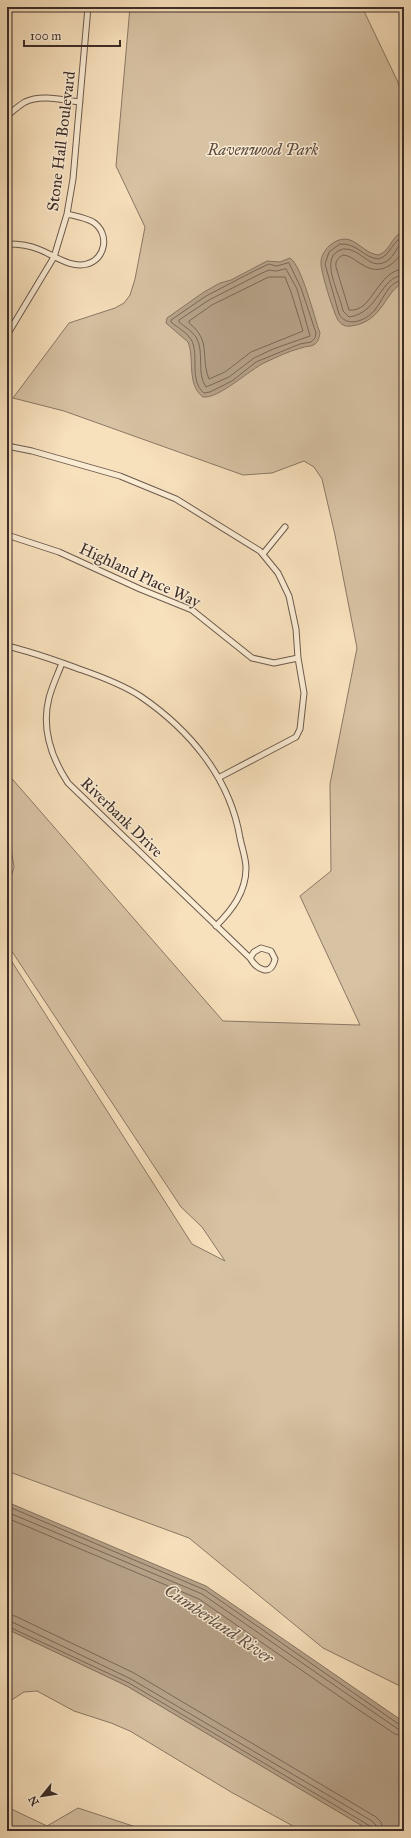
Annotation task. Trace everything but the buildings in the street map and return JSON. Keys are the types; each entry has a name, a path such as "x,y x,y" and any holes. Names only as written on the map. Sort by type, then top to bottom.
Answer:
{"street":[{"name":"Stone Hall Boulevard","path":"7,335 54,257 67,214 73,180 88,7"},
{"path":"7,116 24,102 32,100 54,99 80,102"},
{"path":"7,244 37,248 54,257 76,264 85,264 97,259 104,247 103,234 96,225 89,220 67,214"},
{"path":"7,446 32,451 120,476 176,499 260,551 278,573 289,596 296,629 298,658 304,693 300,729 296,737 220,777"},
{"path":"263,554 285,527"},
{"name":"Highland Place Way","path":"7,536 59,552 140,589 192,610 252,658 274,663 298,658"},
{"path":"7,646 34,652 108,680 139,696 175,723 193,742 220,777 238,823 246,868 240,895 231,910 216,926"},
{"name":"Riverbank Drive","path":"62,663 49,698 46,719 50,750 57,767 68,783 250,958 253,964 262,970 270,967 274,959 271,951 261,948 254,952 250,958"}],"green space":[{"name":"Ravenwood Park","path":"130,7 362,7 397,80 404,99 404,1688 323,1648 189,1538 7,1471 7,954 192,1244 225,1261 202,1227 181,1207 7,944 7,890 14,867 7,824 7,773 223,1021 360,1025 300,896 331,871 330,784 357,648 335,535 322,479 314,467 304,461 272,473 243,475 64,411 13,398 69,323 115,308 124,303 130,295 135,279 145,227 116,166"},
{"path":"7,1629 127,1686 371,1831 302,1831 231,1792 130,1731 74,1711 37,1691 24,1692 7,1703"},
{"path":"7,1807 47,1826 78,1808 145,1831 7,1831"}],"water":[{"path":"400,233 404,233 404,283 392,292 371,318 362,323 345,326 338,320 328,292 321,267 322,255 329,246 344,239 350,240 366,250 378,255 385,251"},
{"path":"290,258 299,271 307,292 320,333 319,339 312,346 303,347 266,362 226,389 210,396 203,397 194,385 188,342 166,323 167,318 204,292 220,283 231,280 267,261 280,262"},
{"name":"Cumberland River","path":"7,1502 206,1586 404,1722 404,1831 371,1831 127,1686 7,1629"}]}
